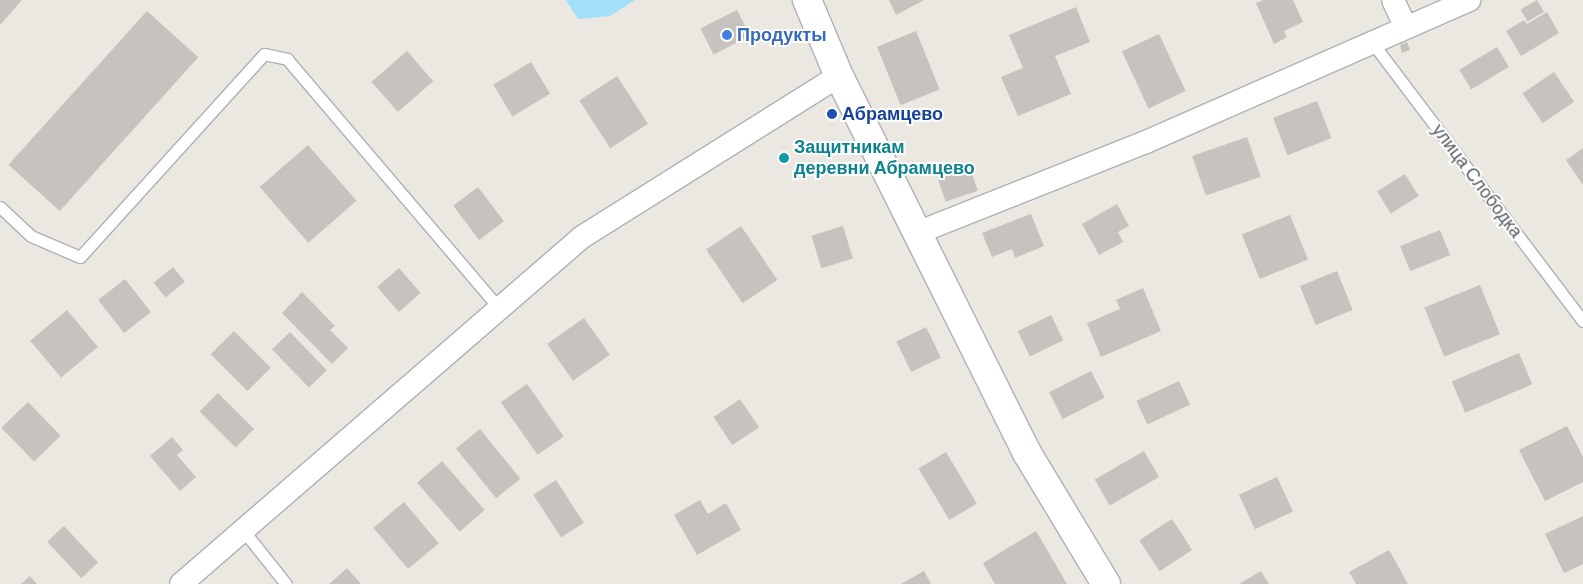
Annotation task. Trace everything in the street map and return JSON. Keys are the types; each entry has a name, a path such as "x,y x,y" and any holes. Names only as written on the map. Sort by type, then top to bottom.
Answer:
{"street":[{"path":"807,0 839,76 916,234 1027,453 1106,584"},
{"path":"1393,0 1405,26"},
{"path":"916,234 1146,142 1405,26 1469,0"},
{"path":"181,584 582,237 839,76"}],"lane":[{"name":"улица Слободка","path":"1372,41 1583,321"},
{"path":"0,207 31,236 80,256 264,54 287,60 500,308"},
{"path":"243,530 286,584"}],"water":[{"path":"566,0 635,0 610,16 578,19"}],"building":[{"path":"0,0 22,0 0,25"},
{"path":"889,0 924,0 896,15"},
{"path":"1263,0 1293,0 1303,22 1284,31 1287,37 1274,44 1256,3"},
{"path":"1537,0 1544,12 1528,22 1521,10"},
{"path":"1076,7 1090,42 1055,56 1071,94 1018,116 1001,77 1023,68 1009,35"},
{"path":"737,10 750,36 714,54 700,29"},
{"path":"147,11 198,57 60,211 8,165"},
{"path":"1547,12 1559,33 1521,56 1506,31 1524,20 1527,24"},
{"path":"916,31 940,89 901,105 877,47"},
{"path":"1159,34 1186,91 1148,108 1122,51"},
{"path":"1407,42 1410,50 1402,53 1400,45"},
{"path":"1497,47 1509,67 1471,89 1459,70"},
{"path":"407,51 433,81 398,112 372,82"},
{"path":"531,62 550,94 512,116 493,85"},
{"path":"1554,72 1574,102 1543,123 1522,93"},
{"path":"617,76 648,124 610,148 579,101"},
{"path":"1317,101 1331,138 1287,155 1273,118"},
{"path":"1247,137 1261,177 1206,196 1192,156"},
{"path":"308,145 357,201 308,243 260,187"},
{"path":"1583,148 1583,185 1566,160"},
{"path":"970,168 978,191 946,202 938,179"},
{"path":"1405,174 1419,196 1391,214 1377,191"},
{"path":"478,187 504,221 479,240 453,206"},
{"path":"1117,204 1129,226 1118,232 1123,242 1099,255 1082,224"},
{"path":"1031,214 1044,246 1015,258 1012,249 992,257 982,233"},
{"path":"1290,215 1308,260 1260,279 1242,234"},
{"path":"741,226 777,280 743,303 706,249"},
{"path":"843,226 853,259 821,268 811,236"},
{"path":"1440,230 1450,255 1410,271 1400,246"},
{"path":"173,267 185,282 166,297 154,283"},
{"path":"399,268 421,293 399,312 377,287"},
{"path":"1337,271 1353,310 1316,325 1300,286"},
{"path":"125,279 151,312 124,333 98,300"},
{"path":"1480,285 1500,334 1444,357 1424,307"},
{"path":"1143,288 1161,331 1101,357 1087,323 1120,309 1116,300"},
{"path":"302,292 335,326 330,330 348,348 332,364 282,313"},
{"path":"67,310 98,347 61,378 30,341"},
{"path":"1051,315 1063,340 1030,356 1018,331"},
{"path":"584,318 610,355 573,381 547,344"},
{"path":"926,327 941,358 911,372 896,341"},
{"path":"234,331 271,368 247,391 211,354"},
{"path":"290,332 327,370 309,387 272,349"},
{"path":"1519,353 1532,384 1465,413 1452,382"},
{"path":"1091,371 1105,398 1063,419 1049,392"},
{"path":"1179,381 1190,405 1147,424 1136,401"},
{"path":"527,384 564,436 537,455 501,402"},
{"path":"218,393 254,429 236,447 200,411"},
{"path":"740,399 759,427 732,445 713,417"},
{"path":"28,402 61,436 34,462 1,428"},
{"path":"1567,426 1583,457 1583,482 1545,501 1519,450"},
{"path":"480,429 520,479 496,498 456,449"},
{"path":"172,437 183,450 177,455 196,477 180,491 150,456"},
{"path":"1144,451 1159,477 1110,505 1095,480"},
{"path":"946,452 977,503 949,520 919,468"},
{"path":"442,461 485,510 460,532 417,483"},
{"path":"1277,477 1293,511 1255,529 1239,495"},
{"path":"556,480 584,523 561,537 533,495"},
{"path":"700,500 708,514 726,503 741,530 697,555 674,515"},
{"path":"404,502 439,543 408,569 373,528"},
{"path":"1583,516 1583,564 1564,573 1545,534"},
{"path":"1172,519 1192,550 1159,571 1139,540"},
{"path":"64,526 98,563 81,578 47,542"},
{"path":"1036,531 1067,584 995,584 983,563"},
{"path":"1389,550 1408,584 1356,584 1349,572"},
{"path":"347,568 361,584 329,584"},
{"path":"924,571 931,584 901,584"},
{"path":"1261,571 1269,584 1239,584"},
{"path":"30,576 37,584 21,584"}],"place":[{"name":"Продукты","path":"727,35"},
{"name":"Абрамцево","path":"832,114"},
{"name":"Защитникам деревни Абрамцево","path":"784,158"}]}
